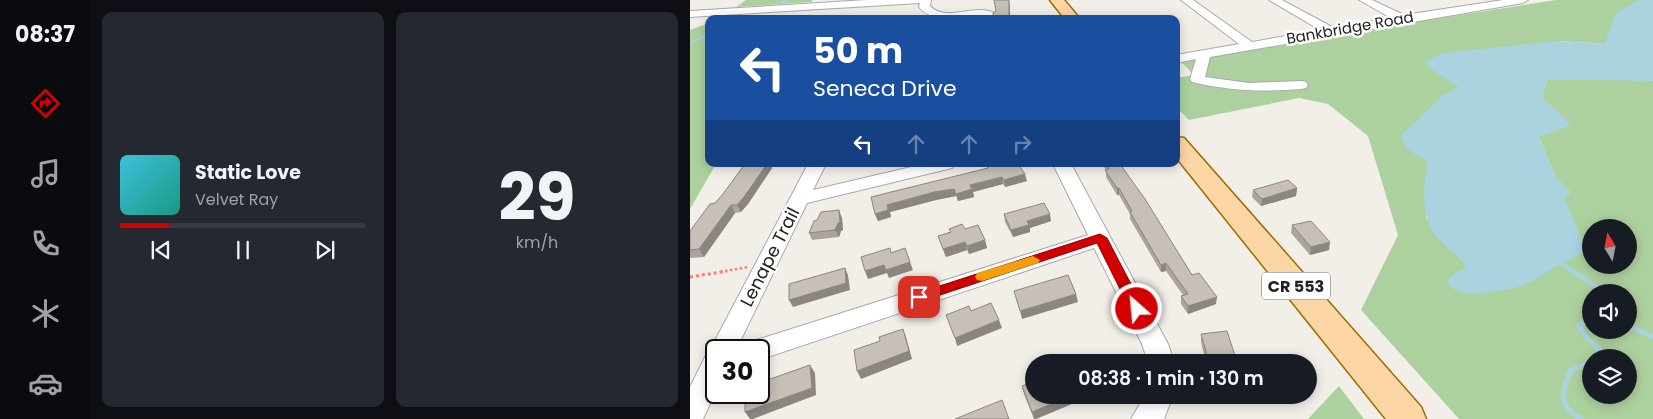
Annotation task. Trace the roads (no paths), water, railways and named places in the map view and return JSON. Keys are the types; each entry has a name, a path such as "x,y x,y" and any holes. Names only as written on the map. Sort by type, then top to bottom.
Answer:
{"main road":[{"path":"1057,0 1070,15"},
{"name":"CR 553","path":"1180,148 1408,419"}],"street":[{"path":"905,14 910,0"},
{"path":"690,14 919,0"},
{"path":"926,0 924,7 927,11 941,15"},
{"path":"1186,0 1248,45"},
{"path":"1274,0 1331,31"},
{"path":"1364,0 1403,19"},
{"path":"1457,0 1477,8"},
{"name":"Bankbridge Road","path":"1180,58 1248,45 1524,0"},
{"path":"972,15 986,13 990,15"},
{"path":"1204,54 1197,80 1222,86 1261,88 1301,84"},
{"name":"Lenape Trail","path":"729,339 816,167"},
{"path":"800,199 933,167"},
{"path":"1064,167 1155,344 1158,354"},
{"path":"770,345 1100,238"},
{"path":"690,416 705,385"},
{"path":"1146,419 1155,404"}],"water":[{"path":"1640,0 1653,0 1653,81 1547,79 1542,97 1570,123 1566,127 1539,137 1555,176 1570,191 1570,194 1564,198 1582,241 1582,252 1536,279 1510,289 1473,293 1462,292 1453,288 1447,282 1465,267 1465,264 1434,234 1430,227 1424,199 1428,162 1411,151 1402,141 1401,136 1442,96 1459,87 1427,66 1426,62 1442,53 1559,41 1605,44 1618,12"}],"waterway":[{"path":"780,4 787,0"},
{"path":"690,43 705,37"},
{"path":"1557,261 1574,272"},
{"path":"1572,271 1592,284"},
{"path":"1582,324 1579,325 1582,330"},
{"path":"1637,330 1653,337"},
{"path":"1588,339 1599,349"},
{"path":"1581,419 1568,409 1565,404 1564,392 1570,371 1582,365"}]}
